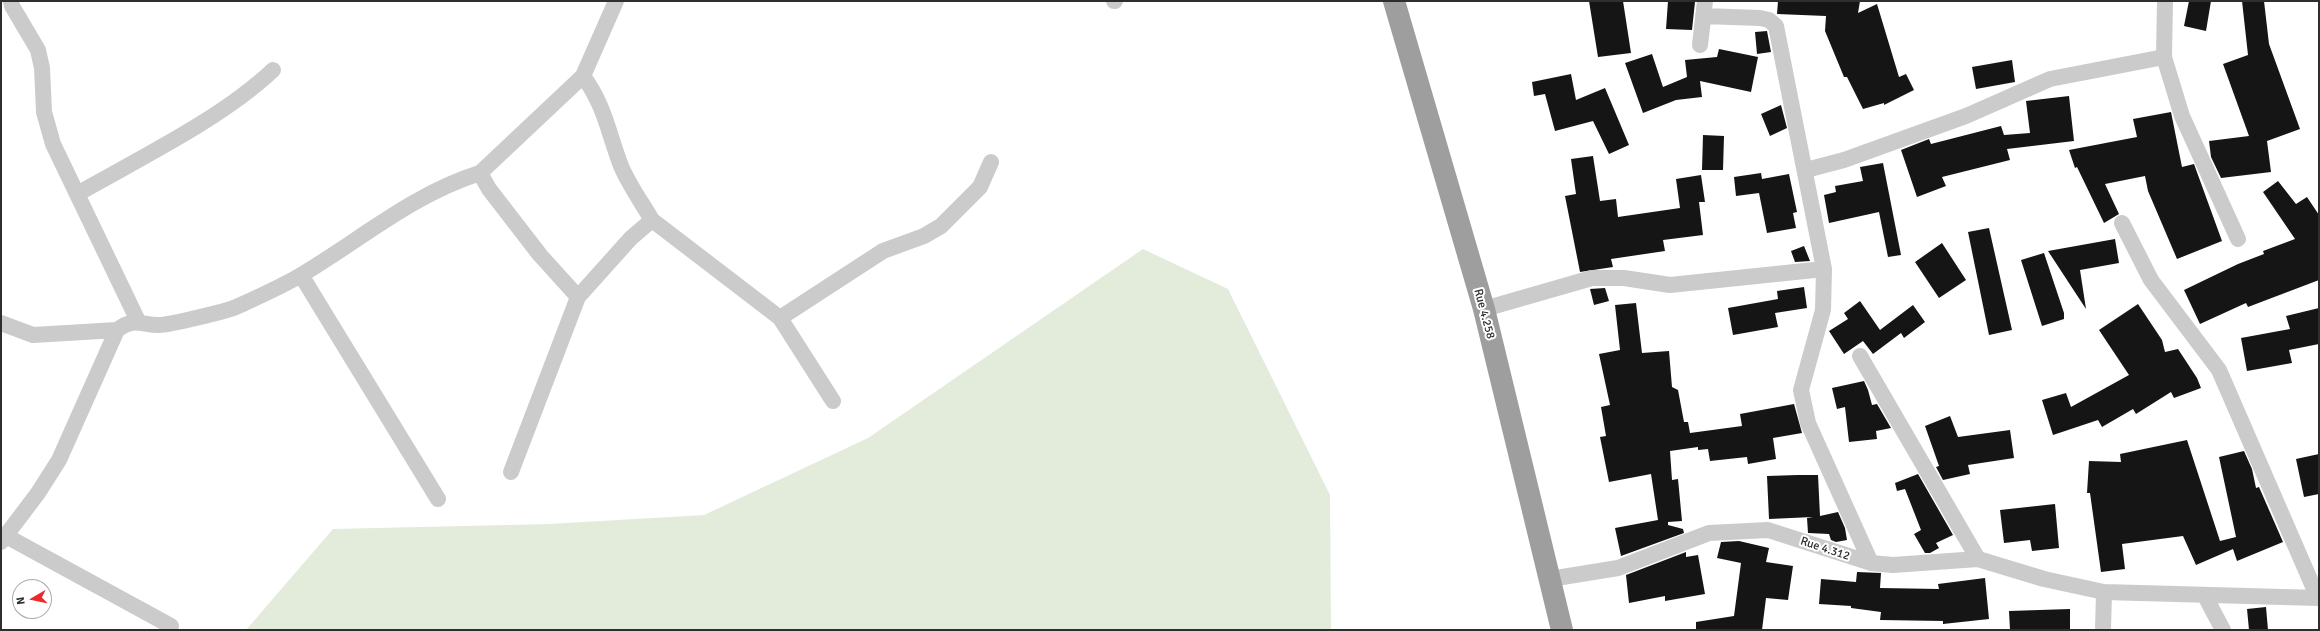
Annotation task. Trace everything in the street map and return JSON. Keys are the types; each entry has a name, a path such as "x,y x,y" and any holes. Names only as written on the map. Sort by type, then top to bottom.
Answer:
{"highway":[{"name":"Rue 4.258","path":"1394,1 1484,309 1562,630"}],"street":[{"path":"11,1 12,6 38,50 42,68 46,118 53,144 138,321"},
{"path":"171,626 4,539 58,460 117,330 123,325 138,321 160,325 234,308 301,275 401,210 460,180 480,174 582,76 616,1"},
{"path":"2164,1 2164,57 2182,116 2238,239"},
{"path":"1700,45 1704,9 1769,20 1776,26 1806,170 1824,268 1824,310 1801,390 1808,423 1871,564"},
{"path":"1806,170 1844,160 1966,116 2050,79 2164,57"},
{"path":"77,194 199,123 255,86 273,70"},
{"path":"582,76 596,94 605,115 622,168 652,220 780,318 833,401"},
{"path":"780,318 883,251 899,243 924,236 942,226 980,187 991,162"},
{"path":"480,174 489,189 540,255 578,297"},
{"path":"511,472 578,297 631,238 652,220"},
{"path":"2122,223 2151,280 2219,370 2318,598"},
{"path":"1484,309 1592,278 1624,278 1670,285 1824,268"},
{"path":"301,275 438,499"},
{"path":"1,324 32,335 117,330"},
{"path":"1860,356 1978,559"},
{"name":"Rue 4.312","path":"1550,579 1618,568 1709,533 1768,530 1871,564 1893,565 1978,559 2044,579 2104,592 2318,598"},
{"path":"2103,630 2104,592"},
{"path":"2205,596 2222,630"}],"green space":[{"path":"1143,249 1228,289 1330,495 1331,630 246,630 333,529 549,524 704,515 868,438"}],"building":[{"path":"1589,1 1623,1 1631,53 1598,57"},
{"path":"1668,1 1695,2 1692,30 1666,29"},
{"path":"1778,1 1860,1 1858,13 1877,4 1899,77 1906,74 1914,90 1884,105 1884,103 1863,109 1847,77 1844,77 1825,31 1826,16 1777,14"},
{"path":"2189,1 2211,1 2206,31 2184,26"},
{"path":"2242,1 2264,1 2269,44 2300,129 2267,141 2271,172 2221,178 2211,157 2209,141 2249,136 2223,64 2248,55"},
{"path":"1767,31 1771,52 1757,54 1755,32"},
{"path":"1719,49 1758,57 1751,92 1700,81 1702,97 1676,100 1643,113 1625,63 1652,54 1663,87 1687,77 1685,60 1717,57"},
{"path":"2012,60 2015,82 1976,89 1972,67"},
{"path":"1571,74 1576,100 1605,88 1629,145 1609,154 1593,121 1555,131 1545,94 1534,96 1532,82"},
{"path":"2069,96 2074,141 2007,149 2010,160 1942,177 1946,186 1917,197 1901,150 1929,139 1931,144 2001,126 2004,135 2030,133 2026,101"},
{"path":"1781,105 1787,128 1770,136 1761,114"},
{"path":"2171,112 2182,167 2194,164 2222,241 2177,259 2148,191 2145,176 2105,184 2119,214 2104,223 2077,167 2075,168 2069,150 2137,137 2133,119"},
{"path":"1703,135 1724,136 1723,170 1702,170"},
{"path":"1593,156 1600,201 1616,199 1618,217 1680,208 1676,179 1701,175 1705,202 1699,202 1703,235 1663,240 1665,251 1611,259 1613,267 1580,272 1565,196 1576,194 1571,159"},
{"path":"1883,163 1901,255 1888,257 1879,212 1829,223 1824,195 1836,192 1835,186 1863,181 1860,167"},
{"path":"1761,173 1762,179 1789,174 1797,212 1793,213 1796,228 1767,233 1759,193 1736,196 1734,177"},
{"path":"2278,181 2296,204 2307,197 2319,215 2319,280 2248,307 2246,303 2200,324 2184,290 2238,264 2264,254 2263,251 2295,239 2263,192"},
{"path":"1989,228 2012,330 1989,335 1968,232"},
{"path":"2115,239 2119,263 2080,270 2086,309 2048,251"},
{"path":"1942,243 1966,280 1939,298 1915,262"},
{"path":"1804,246 1810,261 1795,262 1791,251"},
{"path":"2044,253 2064,313 2064,319 2042,326 2021,260"},
{"path":"1804,287 1807,308 1775,313 1778,327 1733,335 1728,308 1778,299 1777,291"},
{"path":"1605,288 1609,301 1594,305 1590,289"},
{"path":"1860,301 1880,330 1913,305 1925,322 1904,338 1901,333 1873,354 1863,341 1844,354 1829,331 1848,319 1844,313"},
{"path":"1636,303 1642,353 1669,351 1672,387 1678,390 1684,422 1688,422 1690,433 1742,426 1740,414 1794,404 1802,433 1773,438 1776,459 1748,464 1747,457 1710,461 1708,449 1698,450 1698,447 1670,451 1672,480 1678,479 1682,521 1668,522 1668,525 1683,529 1684,533 1621,556 1615,528 1658,520 1651,474 1609,482 1600,437 1606,436 1601,407 1610,405 1599,354 1620,350 1615,305"},
{"path":"2138,304 2162,340 2165,352 2178,349 2197,378 2201,388 2174,398 2171,392 2136,414 2133,409 2102,427 2098,420 2053,435 2042,400 2066,393 2071,407 2129,375 2099,330"},
{"path":"2319,308 2319,344 2289,350 2292,363 2247,371 2241,338 2290,329 2286,316"},
{"path":"1864,381 1872,405 1877,404 1891,428 1876,431 1877,439 1849,442 1845,407 1837,409 1832,388"},
{"path":"1950,416 1958,437 2010,430 2014,458 1968,465 1970,474 1943,480 1936,467 1939,466 1925,426"},
{"path":"2187,440 2220,541 2236,537 2219,457 2244,451 2252,469 2256,488 2259,487 2283,542 2237,561 2233,549 2196,565 2183,536 2122,544 2125,569 2101,572 2090,493 2087,493 2089,461 2121,462 2120,454"},
{"path":"2319,454 2319,494 2304,497 2296,459"},
{"path":"1918,474 1953,535 1936,543 1939,548 1930,553 1925,553 1914,534 1921,530 1905,489 1897,491 1895,483"},
{"path":"1818,475 1820,516 1838,512 1845,528 1847,540 1836,542 1831,540 1829,534 1808,533 1807,518 1813,517 1769,519 1767,476"},
{"path":"2055,504 2059,548 2032,551 2030,540 2004,543 2000,510"},
{"path":"1739,541 1769,548 1766,562 1793,566 1788,600 1766,598 1762,630 1696,630 1696,622 1734,616 1741,563 1717,558 1721,542"},
{"path":"1686,552 1686,557 1698,555 1705,594 1665,601 1665,596 1629,603 1626,575"},
{"path":"1857,572 1881,573 1880,588 1939,589 1938,584 1985,578 1989,619 1943,624 1943,621 1880,620 1881,612 1851,608 1851,606 1819,604 1821,579 1856,582"},
{"path":"2266,607 2268,630 2249,630 2247,609"},
{"path":"2070,609 2070,630 2010,630 2009,611"}]}
